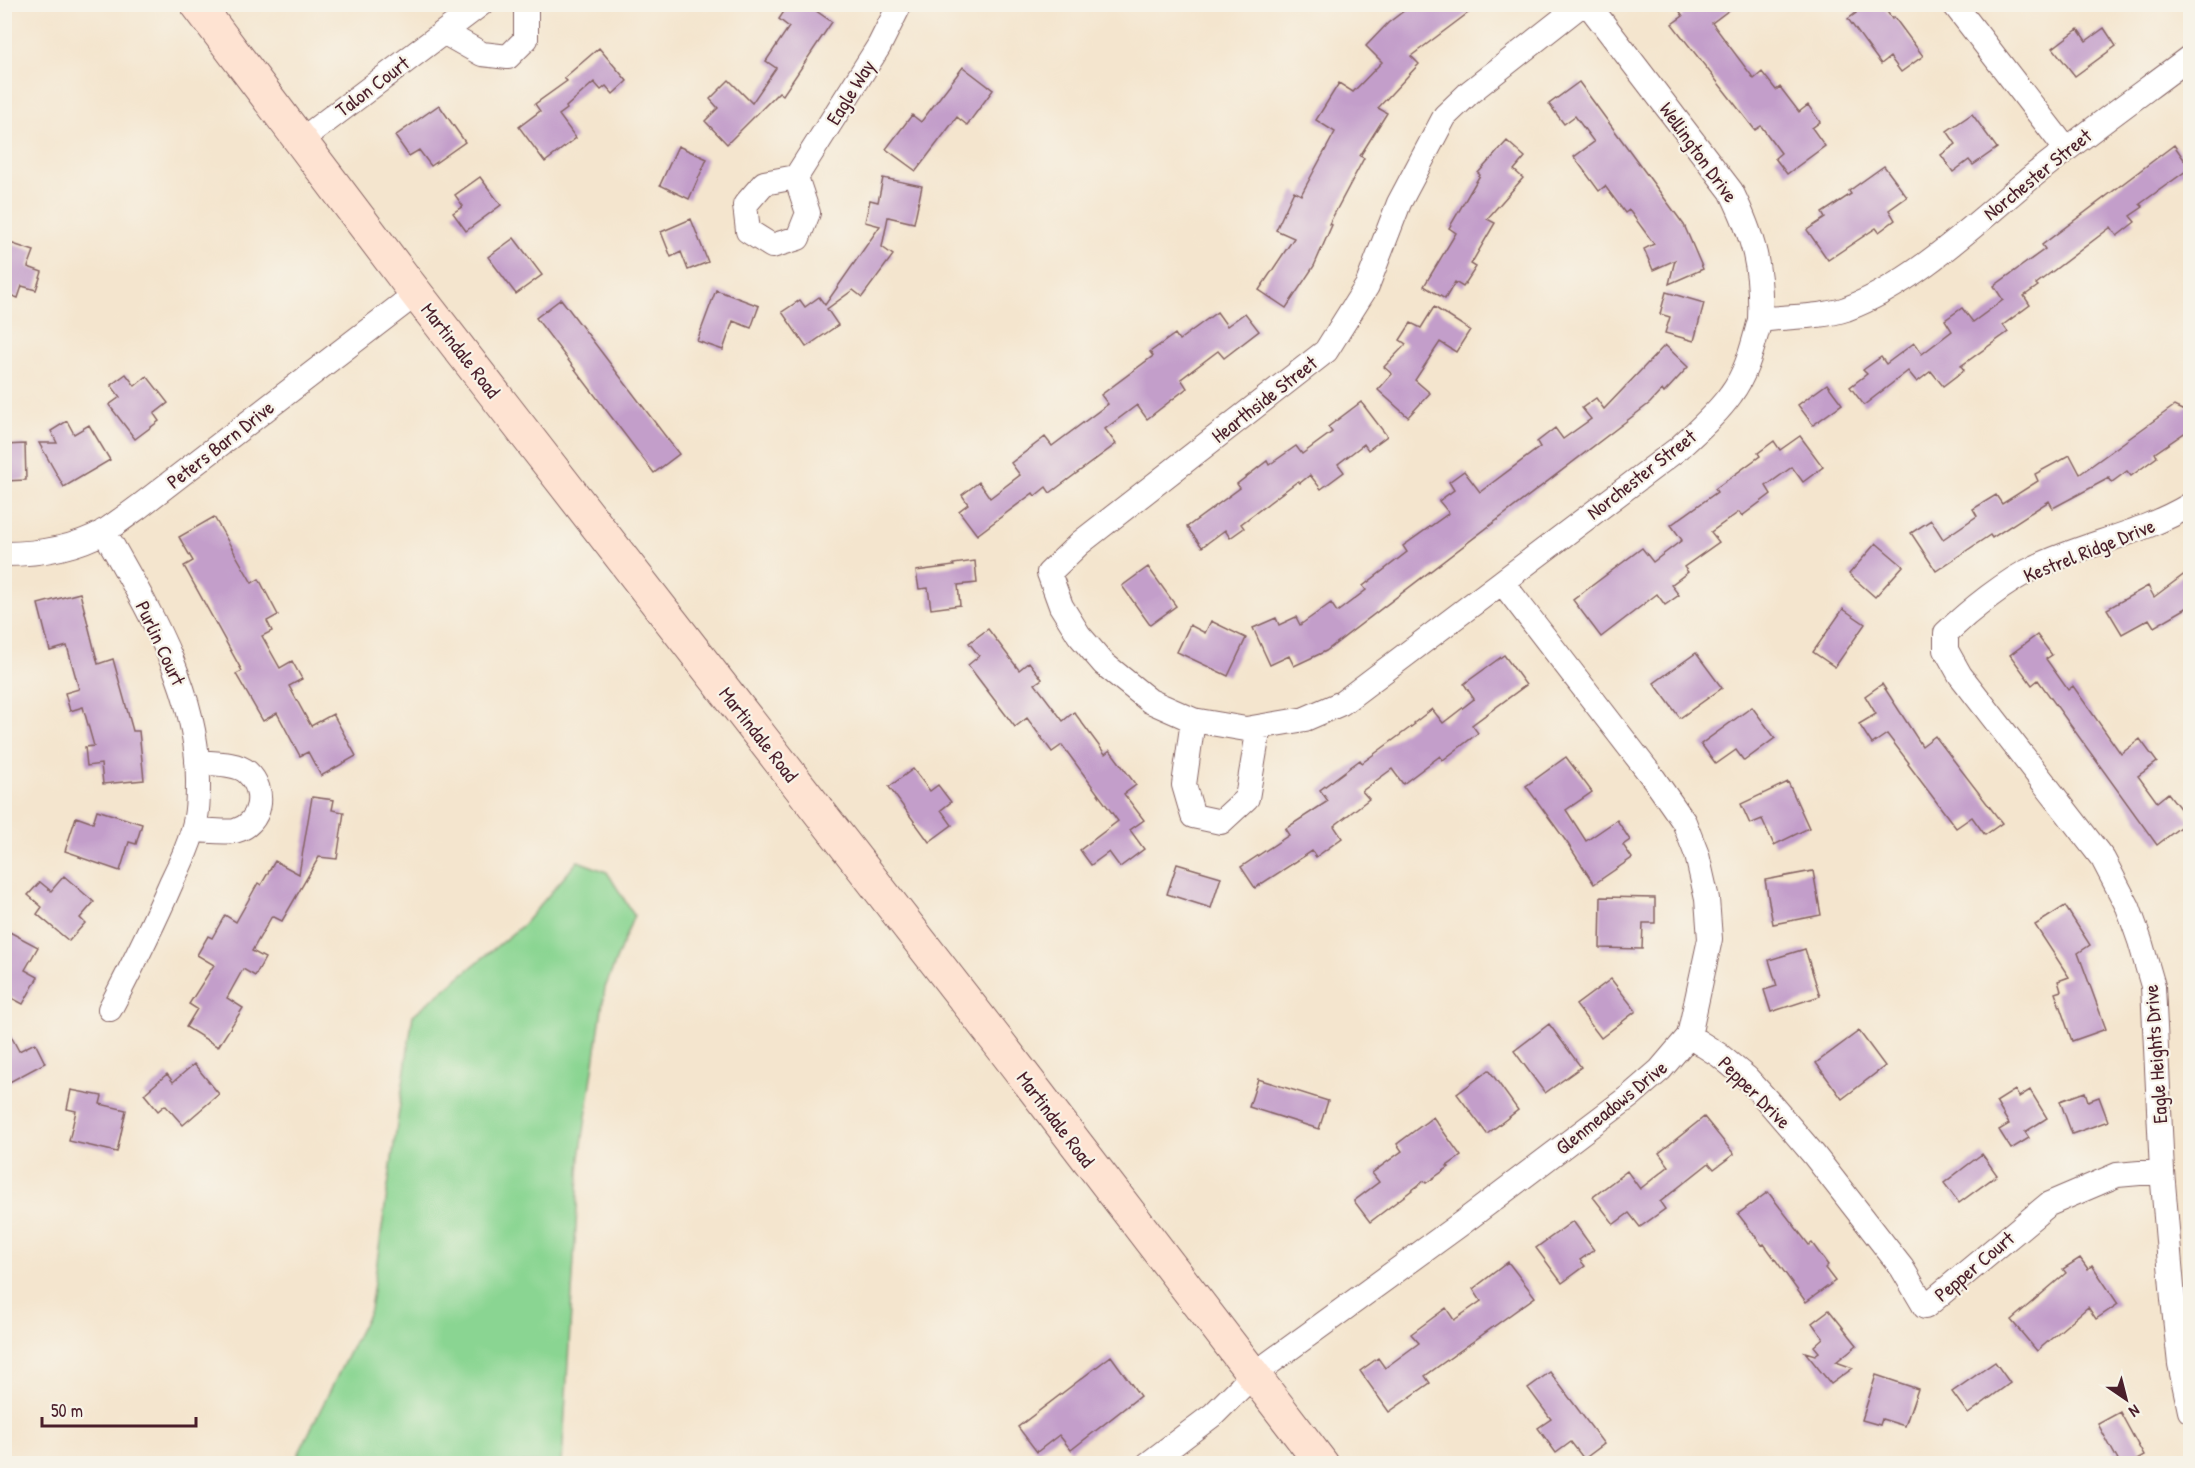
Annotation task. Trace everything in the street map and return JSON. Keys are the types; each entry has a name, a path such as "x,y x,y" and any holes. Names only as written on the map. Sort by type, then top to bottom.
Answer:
{"street":[{"name":"Martindale Road","path":"197,4 417,293 1322,1464"},
{"name":"Talon Court","path":"300,141 481,4"},
{"path":"445,33 482,54 508,57 526,39 526,4"},
{"name":"Eagle Way","path":"796,177 879,46 900,4"},
{"name":"Hearthside Street","path":"1221,726 1193,720 1149,701 1104,664 1079,635 1061,606 1049,573 1080,543 1326,351 1367,286 1400,204 1445,116 1470,92 1582,4"},
{"name":"Wellington Drive","path":"1588,4 1731,191 1755,247 1761,286 1760,320"},
{"path":"1954,4 2066,149"},
{"name":"Norchester Street","path":"1221,726 1246,729 1305,719 1342,703 1679,448 1732,394 1750,357 1760,320 1843,310 1883,291 1926,263 2066,149 2190,57"},
{"name":"Peters Barn Drive","path":"4,554 34,554 70,545 104,531 140,506 417,293"},
{"name":"Kestrel Ridge Drive","path":"1946,650 1946,633 1958,621 2034,567 2138,531 2190,505"},
{"name":"Purlin Court","path":"104,531 152,619 180,678 196,740 198,802 193,830 157,917 111,1009"},
{"name":"Glenmeadows Drive","path":"1148,1464 1214,1414 1253,1375 1462,1223 1630,1096 1660,1070 1689,1036 1710,939 1707,900 1697,855 1684,822 1654,779 1502,582"},
{"name":"Eagle Heights Drive","path":"1946,650 1960,675 2103,859 2128,907 2153,986 2162,1171 2182,1299 2180,1364 2190,1411"},
{"path":"1193,720 1184,785 1193,816 1221,822 1247,798 1259,727"},
{"path":"193,830 234,831 248,825 258,814 260,800 258,786 246,771 226,765 197,762"},
{"name":"Pepper Drive","path":"1689,1036 1719,1055 1747,1078 1814,1155"},
{"name":"Pepper Court","path":"1814,1155 1902,1268 1925,1308 2049,1204 2117,1175 2162,1171"}],"green space":[{"path":"578,861 607,872 634,915 605,988 580,1158 562,1463 294,1463 370,1310 413,1015 524,924"}],"building":[{"path":"789,4 806,4 832,22 783,95 779,92 727,144 705,121 718,108 710,99 729,80 752,103 776,68 766,61 789,27 779,19"},
{"path":"1413,4 1480,4 1411,56 1419,64 1378,108 1387,113 1360,156 1364,158 1329,224 1332,225 1314,266 1286,308 1259,290 1294,238 1276,230 1294,191 1301,195 1335,132 1316,120 1339,83 1353,92 1382,62 1366,46 1388,23"},
{"path":"1675,4 1737,4 1712,23 1754,79 1762,72 1776,90 1780,87 1799,112 1808,105 1820,122 1812,128 1825,146 1787,174 1775,158 1781,153 1761,126 1755,130 1672,24 1683,16"},
{"path":"1849,4 1882,4 1923,56 1901,72 1890,57 1881,64 1848,19 1856,13"},
{"path":"2104,28 2116,46 2075,76 2053,48 2078,29 2086,41"},
{"path":"599,48 627,81 613,94 606,86 601,90 594,82 566,107 567,109 559,115 576,138 545,162 519,127 540,111 535,104 567,81 564,78"},
{"path":"963,67 993,90 967,125 957,117 916,171 886,149 912,115 921,122"},
{"path":"1579,82 1684,225 1703,269 1669,284 1675,260 1653,270 1644,249 1654,244 1629,210 1625,213 1605,186 1599,191 1574,157 1594,142 1575,116 1564,124 1549,104"},
{"path":"439,105 465,142 431,166 419,150 409,156 395,136"},
{"path":"1972,114 1997,148 1973,165 1969,160 1953,172 1941,155 1956,144 1947,131"},
{"path":"1507,141 1525,157 1514,170 1523,178 1487,219 1495,223 1471,264 1476,267 1463,287 1455,282 1445,299 1424,286 1456,233 1449,228 1480,175 1478,173"},
{"path":"2174,145 2190,168 2140,204 2143,207 2130,216 2135,222 2117,236 2111,227 2036,284 2038,286 2024,296 2030,305 2003,325 2008,332 1961,366 1964,370 1943,386 1931,371 1917,382 1908,371 1864,405 1850,387 1867,374 1863,370 1881,357 1886,364 1914,343 1922,354 1952,331 1945,320 1962,308 1973,322 2003,300 1994,286 2045,249 2042,245"},
{"path":"678,146 707,159 689,199 660,185"},
{"path":"1884,166 1907,197 1889,210 1895,220 1879,232 1876,228 1828,260 1807,230 1825,218 1822,213 1851,194 1849,191"},
{"path":"480,177 501,205 466,231 453,213 463,206 455,195"},
{"path":"883,178 922,186 914,223 888,217 882,247 893,255 862,297 853,290 827,309 838,325 806,347 782,312 800,300 805,307 819,297 825,305 880,226 865,222 870,200 878,202"},
{"path":"691,219 708,262 688,270 681,252 671,257 661,232"},
{"path":"514,238 542,275 516,294 488,257"},
{"path":"4,241 34,251 28,267 42,272 36,290 22,286 18,298 4,293"},
{"path":"716,290 759,306 751,328 733,321 723,350 697,341"},
{"path":"1666,292 1704,303 1694,341 1665,333 1670,317 1660,314"},
{"path":"561,299 679,454 654,473 536,318"},
{"path":"1434,307 1470,330 1456,352 1440,342 1415,380 1430,393 1408,417 1378,390 1392,374 1384,367 1406,344 1400,340 1411,323 1421,328"},
{"path":"1217,312 1227,326 1245,313 1259,331 1224,358 1218,351 1181,379 1187,388 1147,419 1137,405 1105,429 1116,444 1050,493 1046,487 1035,496 1033,493 977,535 959,511 968,504 962,495 979,482 990,498 1020,475 1011,463 1045,437 1052,446 1108,404 1101,395 1153,356 1150,352 1175,334 1179,340"},
{"path":"1665,345 1688,367 1664,393 1662,390 1650,403 1326,651 1294,666 1289,656 1270,665 1253,628 1276,618 1279,625 1296,617 1300,625 1331,603 1337,612 1366,590 1363,586 1407,552 1403,546 1449,513 1439,501 1454,490 1449,482 1464,471 1480,492 1540,447 1537,442 1555,428 1563,439 1591,419 1582,408 1596,398 1604,409"},
{"path":"126,374 135,386 147,376 168,403 154,414 159,421 135,439 109,405 120,397 111,385"},
{"path":"1827,384 1842,404 1813,425 1798,405"},
{"path":"1361,402 1387,436 1368,450 1364,444 1338,464 1344,472 1321,489 1310,475 1300,483 1298,481 1241,524 1244,528 1230,538 1225,530 1202,547 1187,527 1240,488 1237,484 1267,461 1269,465 1296,446 1302,454 1332,432 1328,427"},
{"path":"2190,404 2190,429 2155,453 2157,457 2131,476 2127,471 2112,482 2109,478 2053,508 2049,501 1992,538 1990,535 1936,571 1911,533 1931,520 1943,539 1977,516 1973,509 1996,495 2002,504 2038,481 2035,474 2070,455 2080,474 2174,406 2182,410"},
{"path":"67,421 74,434 89,425 110,460 64,487 39,443 57,443 51,431"},
{"path":"1800,436 1823,467 1803,482 1792,467 1766,486 1771,494 1742,516 1739,512 1711,532 1719,542 1684,567 1688,572 1671,585 1679,595 1665,605 1657,594 1601,637 1573,600 1642,548 1653,562 1682,540 1671,525 1717,492 1715,489 1760,456 1758,453 1774,441 1780,450"},
{"path":"25,444 26,480 4,481 4,445"},
{"path":"214,517 252,583 259,579 278,615 267,621 272,631 262,636 280,668 292,661 302,679 289,686 311,726 333,714 356,756 321,776 308,752 300,756 277,713 263,721 236,674 242,671 184,566 193,561 179,537"},
{"path":"1876,543 1903,566 1875,597 1849,574"},
{"path":"975,561 977,583 958,585 960,605 931,609 928,588 919,589 916,571"},
{"path":"1148,567 1176,606 1150,625 1122,586"},
{"path":"2190,570 2190,606 2154,627 2149,619 2122,634 2107,609 2148,586 2154,597"},
{"path":"80,593 98,664 113,659 133,731 139,731 144,780 103,784 101,764 87,766 85,747 94,746 83,707 70,711 65,693 79,689 67,646 50,651 38,604"},
{"path":"1843,609 1865,624 1835,667 1813,652"},
{"path":"1211,621 1246,638 1228,676 1177,652 1190,625 1205,633"},
{"path":"988,629 1019,670 1029,662 1042,679 1035,684 1063,721 1074,712 1105,754 1110,750 1136,785 1124,794 1144,820 1130,830 1144,849 1120,867 1109,852 1091,865 1080,850 1118,821 1062,745 1052,752 1027,718 1015,727 968,665 979,656 969,643"},
{"path":"2037,635 2052,655 2046,659 2068,690 2073,686 2121,754 2140,739 2157,762 2138,776 2157,802 2168,793 2189,820 2157,845 2038,680 2032,685 2010,655"},
{"path":"1696,653 1722,688 1680,718 1654,683"},
{"path":"1504,655 1526,685 1472,725 1478,733 1443,760 1440,756 1403,784 1392,769 1362,791 1369,799 1334,826 1342,838 1316,857 1312,851 1255,888 1241,867 1289,835 1285,829 1328,801 1320,790 1360,760 1362,763 1432,709 1443,723 1474,699 1464,684"},
{"path":"1882,684 1922,746 1935,736 2002,823 1985,835 1972,817 1956,828 1887,734 1872,744 1859,724 1876,714 1865,696"},
{"path":"1752,707 1775,738 1744,761 1736,750 1716,764 1701,744"},
{"path":"1566,757 1592,792 1566,810 1586,841 1617,820 1630,840 1623,845 1632,858 1594,884 1526,786"},
{"path":"913,769 930,791 938,785 951,802 941,810 952,825 929,842 889,787"},
{"path":"1788,782 1809,828 1774,845 1762,819 1750,824 1741,804"},
{"path":"312,797 334,800 332,810 344,812 337,859 319,857 282,921 272,916 252,951 265,958 255,976 243,969 227,998 243,1008 218,1047 186,1027 197,1009 189,1004 214,965 197,955 208,936 212,938 225,915 236,922 258,883 261,885 275,861 299,874"},
{"path":"97,810 142,824 136,844 129,842 120,871 65,851 76,817 93,823"},
{"path":"1177,864 1221,877 1211,908 1167,894"},
{"path":"1813,871 1821,915 1773,924 1765,880"},
{"path":"64,876 94,902 80,918 85,923 69,941 37,914 42,907 28,895 40,882 51,891"},
{"path":"1601,897 1655,898 1655,923 1643,923 1642,949 1600,948"},
{"path":"2065,906 2090,945 2078,953 2106,1029 2072,1041 2055,993 2061,991 2058,981 2069,977 2035,925"},
{"path":"4,929 38,947 25,970 38,977 23,1004 4,994"},
{"path":"1805,949 1820,996 1771,1012 1764,990 1777,986 1769,960"},
{"path":"1611,979 1636,1011 1601,1038 1576,1005"},
{"path":"4,1023 19,1051 35,1043 45,1063 4,1085"},
{"path":"1549,1024 1581,1067 1545,1093 1514,1051"},
{"path":"1859,1031 1885,1066 1842,1099 1816,1063"},
{"path":"194,1064 219,1094 183,1125 165,1105 158,1111 144,1094 167,1074 173,1082"},
{"path":"1489,1070 1518,1110 1487,1134 1457,1094"},
{"path":"1258,1079 1328,1101 1319,1129 1249,1107"},
{"path":"71,1090 102,1096 100,1104 126,1110 117,1152 69,1141 76,1111 67,1109"},
{"path":"2015,1090 2019,1097 2030,1090 2047,1118 2025,1132 2029,1138 2011,1149 1999,1130 2009,1124 1996,1102"},
{"path":"2085,1092 2088,1101 2099,1097 2108,1121 2072,1134 2060,1101"},
{"path":"1433,1117 1461,1156 1447,1166 1449,1167 1426,1183 1424,1181 1370,1222 1354,1201 1379,1182 1372,1173 1402,1151 1397,1144"},
{"path":"1704,1117 1734,1154 1714,1169 1709,1163 1660,1202 1665,1209 1640,1227 1629,1213 1614,1224 1593,1197 1627,1171 1640,1189 1669,1166 1659,1153"},
{"path":"1982,1154 1997,1175 1959,1203 1944,1183"},
{"path":"1768,1192 1809,1245 1812,1243 1828,1265 1825,1268 1835,1281 1806,1302 1764,1244 1762,1245 1738,1214"},
{"path":"1573,1221 1594,1250 1580,1260 1585,1266 1562,1283 1536,1248"},
{"path":"2080,1258 2088,1269 2092,1265 2118,1304 2096,1319 2088,1307 2037,1351 2011,1320 2066,1273 2063,1269"},
{"path":"1508,1262 1535,1297 1425,1376 1430,1383 1389,1412 1360,1371 1378,1358 1385,1368 1419,1343 1411,1334 1446,1308 1454,1320 1481,1301 1473,1289"},
{"path":"1829,1310 1857,1345 1836,1362 1853,1368 1831,1384 1805,1352 1815,1355 1819,1352 1814,1346 1823,1338 1812,1323"},
{"path":"1111,1356 1140,1396 1071,1450 1059,1435 1037,1452 1018,1427"},
{"path":"1995,1362 2010,1383 1968,1414 1952,1392"},
{"path":"1550,1372 1604,1444 1584,1459 1571,1442 1556,1453 1538,1428 1551,1419 1528,1388"},
{"path":"1876,1375 1918,1389 1905,1426 1882,1419 1880,1425 1862,1420"},
{"path":"2120,1412 2144,1456 2130,1464 2120,1464 2098,1424"}]}
